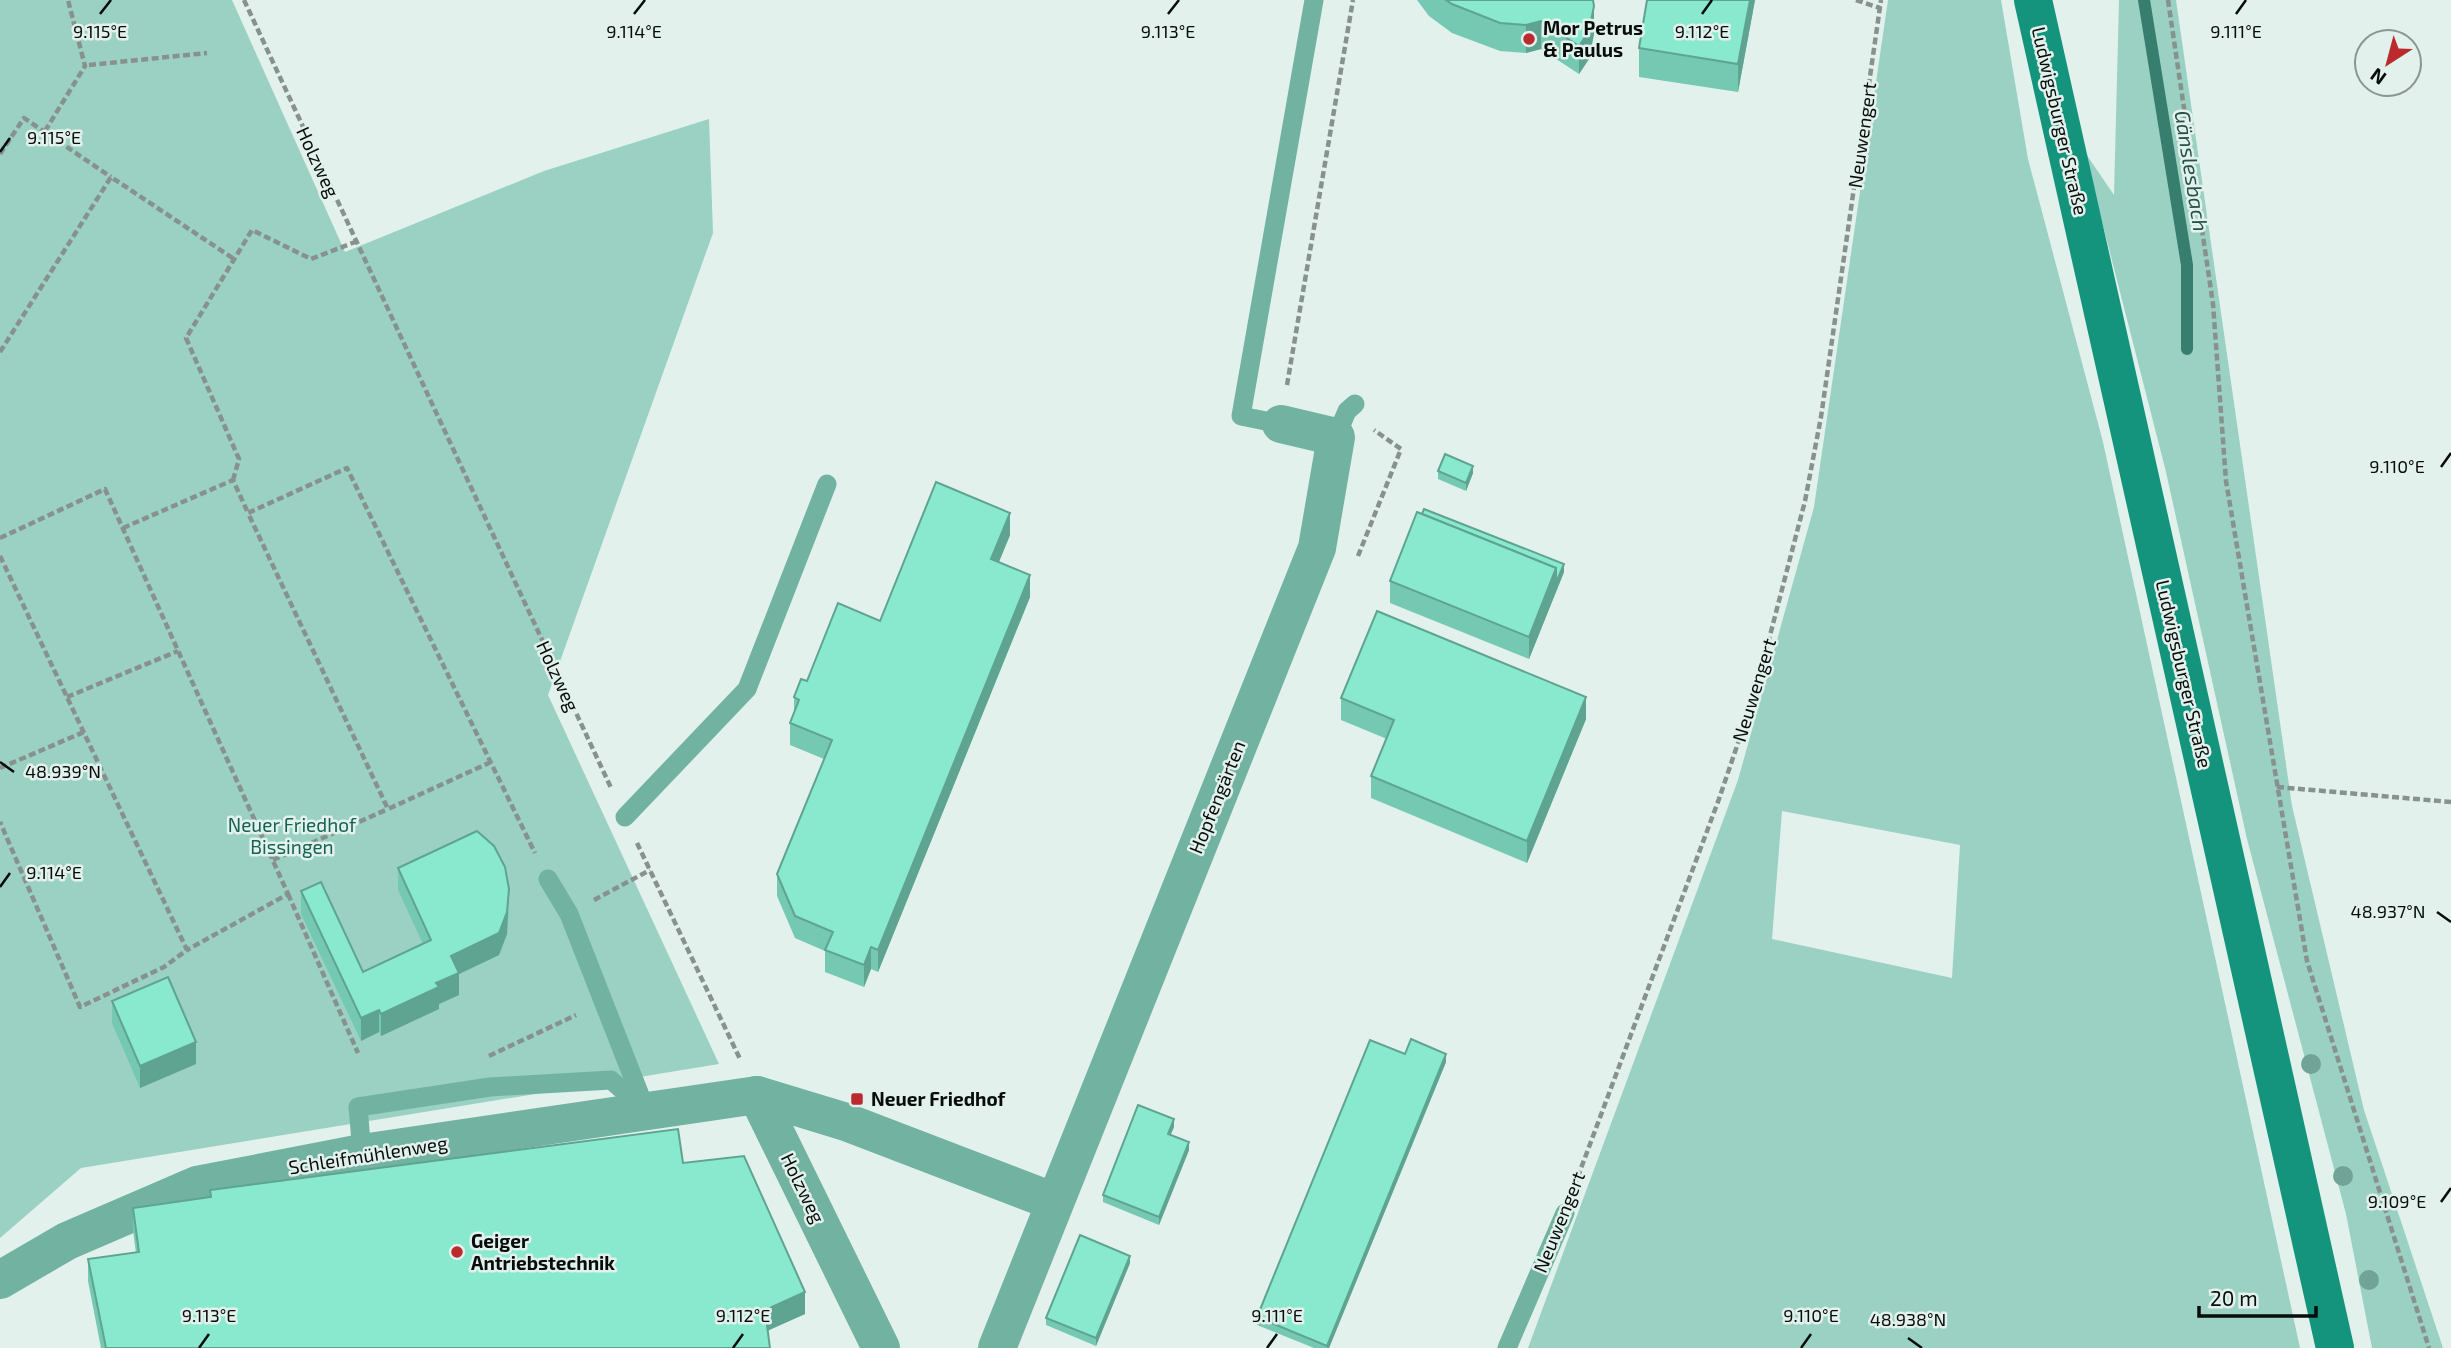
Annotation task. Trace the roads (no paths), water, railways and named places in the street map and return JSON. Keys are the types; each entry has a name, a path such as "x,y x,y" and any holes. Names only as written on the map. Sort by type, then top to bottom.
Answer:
{"main road":[{"name":"Ludwigsburger Straße","path":"2033,0 2335,1348"}],"street":[{"path":"1281,424 1336,438"},
{"name":"Hopfengärten","path":"997,1348 1317,548 1336,438"},
{"path":"757,1095 846,1122 1055,1202"},
{"name":"Schleifmühlenweg","path":"0,1280 67,1241 197,1185 362,1153 757,1095"},
{"name":"Holzweg","path":"757,1095 881,1348"}],"lane":[{"path":"1281,424 1241,416 1314,0"},
{"path":"1336,438 1347,411 1355,404"},
{"path":"625,817 747,689 828,484"},
{"path":"548,879 569,914 647,1112"},
{"name":"Neuwengert","path":"1507,1348 1565,1213"}],"waterway":[{"name":"Gänslesbach","path":"2144,0 2187,265 2187,349"}],"place":[{"name":"Mor Petrus & Paulus","path":"1529,39"},
{"name":"Neuer Friedhof","path":"857,1099"},
{"name":"Geiger Antriebstechnik","path":"457,1252"}],"park label":[{"name":"Neuer Friedhof Bissingen","path":"292,836"}]}
